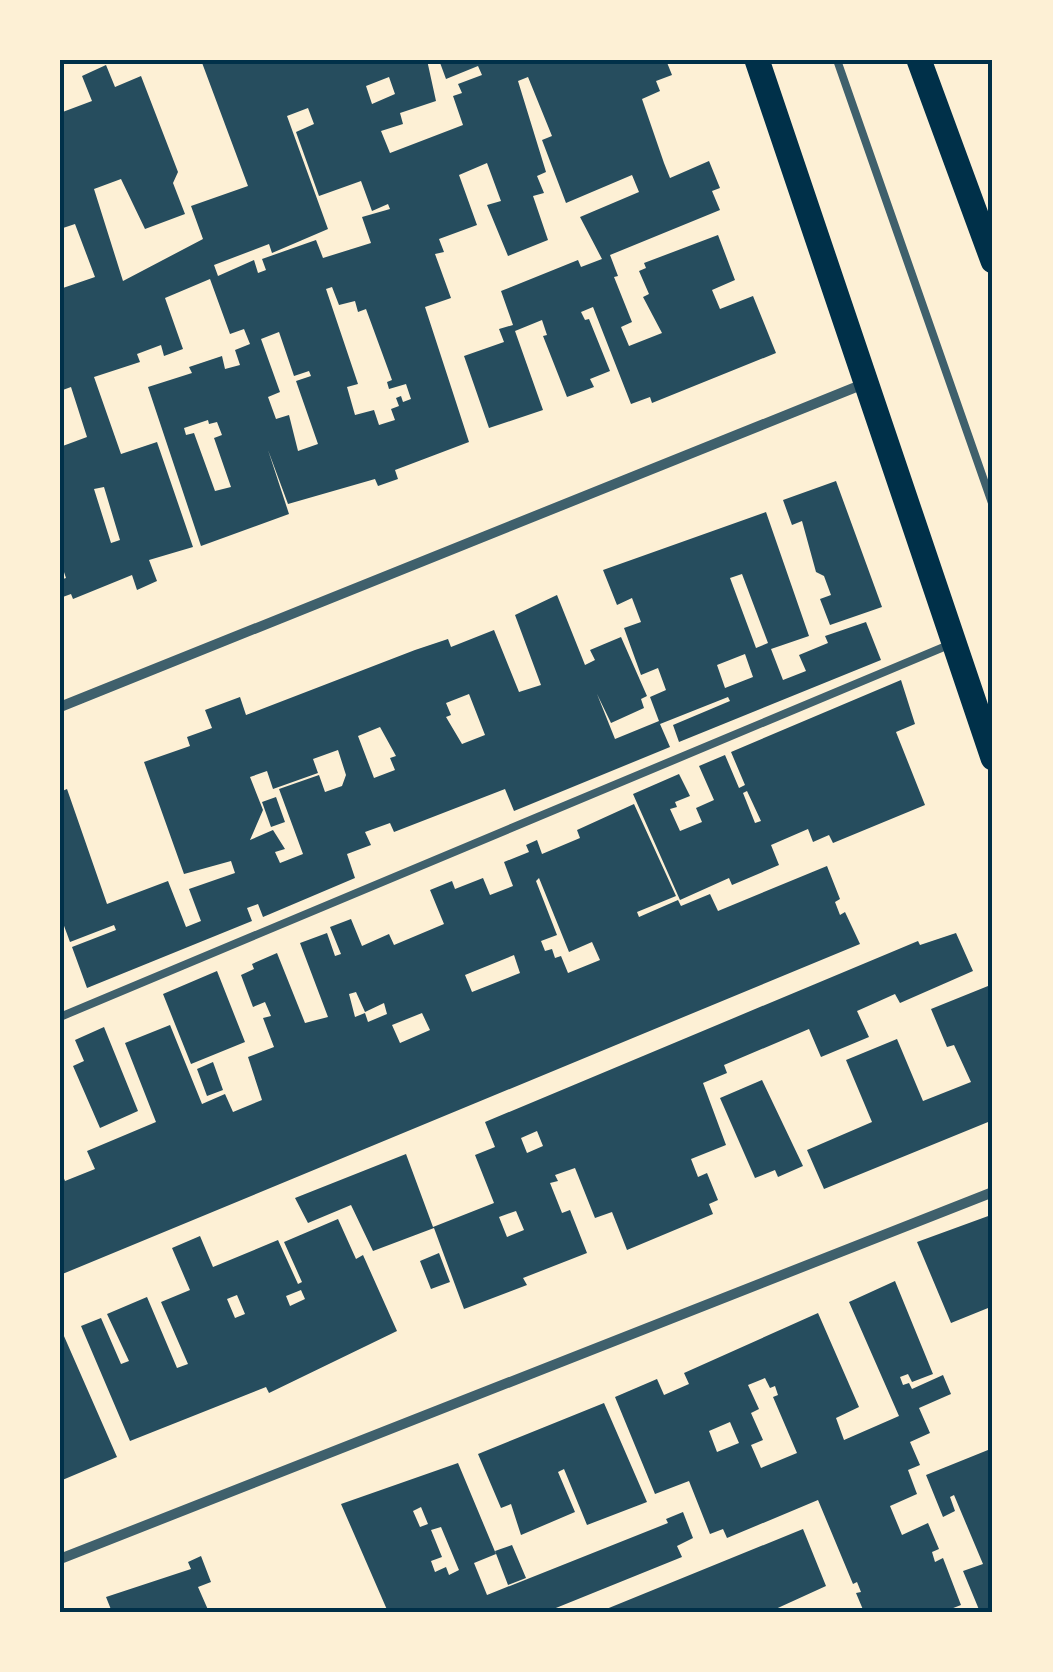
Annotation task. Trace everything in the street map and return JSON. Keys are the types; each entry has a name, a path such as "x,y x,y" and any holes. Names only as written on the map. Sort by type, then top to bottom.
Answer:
{"main road":[{"path":"757,60 993,758"},
{"path":"919,60 993,262"}],"street":[{"path":"60,707 866,383"},
{"path":"60,1560 993,1192"}],"lane":[{"path":"837,60 993,506"},
{"path":"60,1017 952,644"}],"building":[{"path":"201,60 427,60 436,101 400,113 403,124 381,131 390,153 463,125 453,96 462,93 458,84 482,75 478,66 446,79 439,60 666,60 672,75 656,81 660,91 642,99 664,163 670,178 709,161 720,188 712,191 720,210 610,255 618,276 614,277 632,322 621,327 629,346 662,333 643,297 649,294 639,271 646,268 644,263 718,235 735,280 712,290 720,309 753,296 776,353 652,403 650,397 631,404 593,307 581,312 585,320 589,319 610,371 590,379 594,387 567,397 543,336 547,335 542,320 515,331 543,410 489,428 464,356 504,342 499,329 513,325 501,291 578,260 581,267 602,259 580,217 639,192 632,175 566,203 542,140 552,136 528,77 518,81 546,172 537,176 544,193 533,196 548,240 508,256 487,205 501,201 487,163 459,175 477,225 439,239 444,252 435,254 451,298 425,307 469,442 395,470 398,479 378,486 375,479 288,504 268,450 289,514 201,546 148,387 192,373 189,367 222,356 225,369 240,365 235,350 250,344 244,329 230,334 210,279 165,298 183,349 164,356 161,345 137,354 140,362 94,377 121,454 157,442 193,547 149,560 157,581 137,590 132,575 73,599 71,594 60,598 60,580 66,578 60,560 60,447 87,437 71,387 60,391 60,289 95,277 75,224 60,229 60,113 92,101 82,76 106,65 115,87 141,76 178,172 173,183 185,214 145,229 121,179 94,189 123,281 203,239 191,206 248,186","holes":["389,77 395,94 372,104 366,86","308,108 314,124 296,132 319,196 361,181 372,211 388,204 390,209 362,217 371,243 323,258 316,240 262,259 266,270 258,273 254,260 218,276 214,265 269,244 272,253 328,229 287,116","332,287 339,305 355,301 358,312 366,309 392,380 387,382 389,389 406,384 411,399 403,402 401,396 396,398 399,406 391,409 395,420 379,425 374,410 355,415 347,387 358,384 326,289","279,332 294,376 309,371 311,376 296,381 318,444 298,451 289,415 276,419 268,397 280,392 261,339","208,420 209,424 217,422 222,435 214,438 231,487 215,491 194,433 186,435 184,428","104,487 120,540 111,543 94,489"]},
{"path":"836,481 882,607 830,625 820,599 831,595 824,576 816,572 802,521 792,525 783,500"},
{"path":"766,512 809,636 771,649 783,680 806,671 799,655 828,643 825,636 866,622 881,660 679,742 673,725 730,701 728,697 660,724 670,747 514,811 505,789 394,832 390,823 365,832 371,845 347,854 355,878 263,917 258,904 247,908 252,921 87,988 72,947 116,930 114,925 70,942 60,915 60,792 67,789 107,904 168,881 186,927 201,921 189,889 235,873 231,861 184,874 144,762 190,746 187,737 212,728 205,710 240,697 246,715 415,650 448,639 451,647 494,630 519,692 541,685 515,615 557,595 585,665 595,660 590,650 621,637 647,696 641,699 644,708 611,723 597,694 615,739 659,721 650,697 666,690 658,668 641,675 624,628 641,622 632,598 617,605 603,570","holes":["742,574 768,643 756,648 730,578","745,654 753,677 725,688 717,665","469,694 485,735 462,744 446,717 451,715 446,703","380,727 396,756 390,758 395,770 374,778 358,736","338,750 346,775 342,786 325,792 319,775 279,789 303,854 280,863 275,852 285,849 273,830 250,840 263,810 250,777 267,771 273,789 318,773 313,759"]},
{"path":"901,680 915,724 896,732 925,805 833,843 829,835 813,842 808,829 771,845 779,865 732,885 729,878 680,900 633,794 679,774 690,796 675,802 677,807 670,809 680,831 702,822 696,808 714,800 699,766 725,755 739,788 745,785 731,752","holes":["747,791 761,821 755,823 743,793"]},
{"path":"276,797 285,822 271,827 262,802"},
{"path":"634,804 676,896 637,912 639,917 678,900 681,906 710,894 718,911 827,866 840,899 835,902 840,915 845,912 860,944 60,1275 60,1169 65,1181 95,1169 87,1151 156,1122 125,1043 170,1025 202,1104 225,1094 233,1112 262,1100 248,1057 274,1047 263,1018 271,1016 265,1002 253,1007 241,975 254,969 252,964 277,953 305,1023 328,1017 300,943 327,933 335,956 341,954 330,927 351,919 362,946 389,934 394,945 444,924 430,890 452,881 455,889 483,878 490,895 513,886 504,862 529,852 526,845 537,840 542,854 580,838 577,830","holes":["539,878 569,952 592,942 600,960 568,973 561,956 555,958 552,949 545,951 541,941 557,935 536,881","514,955 520,973 472,992 465,975","356,992 365,1012 384,1003 387,1014 368,1022 365,1013 355,1017 349,994","422,1013 430,1030 400,1043 392,1025"]},
{"path":"956,933 973,971 900,1003 895,994 857,1011 869,1037 821,1057 809,1029 724,1065 727,1073 703,1083 726,1145 691,1159 698,1177 707,1173 718,1200 709,1204 713,1214 627,1250 612,1212 595,1218 575,1168 555,1175 558,1181 550,1183 562,1213 570,1210 587,1253 523,1278 527,1285 464,1309 434,1228 373,1251 351,1205 308,1223 295,1198 406,1154 433,1227 494,1203 475,1155 495,1147 485,1122 918,941 920,945","holes":["537,1131 543,1146 527,1153 521,1138","516,1211 524,1230 507,1237 499,1217"]},
{"path":"217,971 245,1042 191,1064 163,994"},
{"path":"993,984 993,1120 824,1189 807,1150 872,1122 846,1060 897,1039 923,1101 971,1082 954,1045 947,1047 931,1009"},
{"path":"104,1027 138,1111 100,1128 73,1066 84,1061 75,1040"},
{"path":"213,1062 223,1090 207,1096 197,1069"},
{"path":"762,1080 803,1166 778,1177 775,1170 755,1178 720,1098"},
{"path":"991,1215 993,1306 951,1323 917,1242"},
{"path":"338,1219 356,1259 363,1255 397,1331 269,1393 266,1387 130,1441 81,1326 101,1318 121,1364 129,1361 107,1314 147,1297 177,1368 188,1364 161,1302 190,1290 172,1248 200,1236 213,1267 278,1240 298,1284 302,1282 284,1242","holes":["301,1290 305,1299 290,1306 286,1296","237,1295 245,1314 235,1318 227,1299"]},
{"path":"439,1253 450,1282 431,1289 420,1261"},
{"path":"895,1281 933,1374 912,1382 908,1374 900,1377 903,1385 909,1383 912,1389 943,1375 951,1394 919,1408 930,1433 910,1442 920,1465 908,1470 917,1494 890,1506 902,1535 928,1523 939,1549 932,1552 935,1562 943,1558 961,1605 943,1612 864,1612 856,1593 861,1592 857,1582 853,1584 818,1500 727,1538 723,1529 710,1534 689,1481 655,1494 615,1397 657,1379 664,1395 689,1384 684,1373 818,1313 859,1407 836,1418 844,1440 899,1416 849,1302","holes":["765,1378 770,1388 775,1386 778,1395 773,1397 797,1453 761,1468 751,1445 763,1440 751,1413 759,1409 748,1385","730,1422 739,1443 717,1452 709,1431"]},
{"path":"60,1327 117,1457 60,1481"},
{"path":"604,1403 647,1502 587,1525 564,1469 558,1472 575,1512 521,1535 511,1504 501,1508 478,1454"},
{"path":"988,1450 993,1463 993,1610 980,1612 963,1571 983,1564 954,1495 950,1497 955,1511 943,1517 926,1475"},
{"path":"458,1463 496,1554 474,1563 487,1595 668,1523 666,1519 683,1512 693,1538 677,1546 682,1557 546,1612 388,1612 341,1504","holes":["421,1507 428,1524 420,1527 413,1511","441,1527 459,1570 449,1575 446,1567 435,1572 431,1561 442,1557 431,1530"]},
{"path":"803,1529 826,1586 769,1612 599,1612"},
{"path":"512,1545 526,1578 508,1585 495,1551"},
{"path":"201,1556 211,1582 198,1587 209,1612 112,1612 106,1597 191,1569 188,1562"}]}
